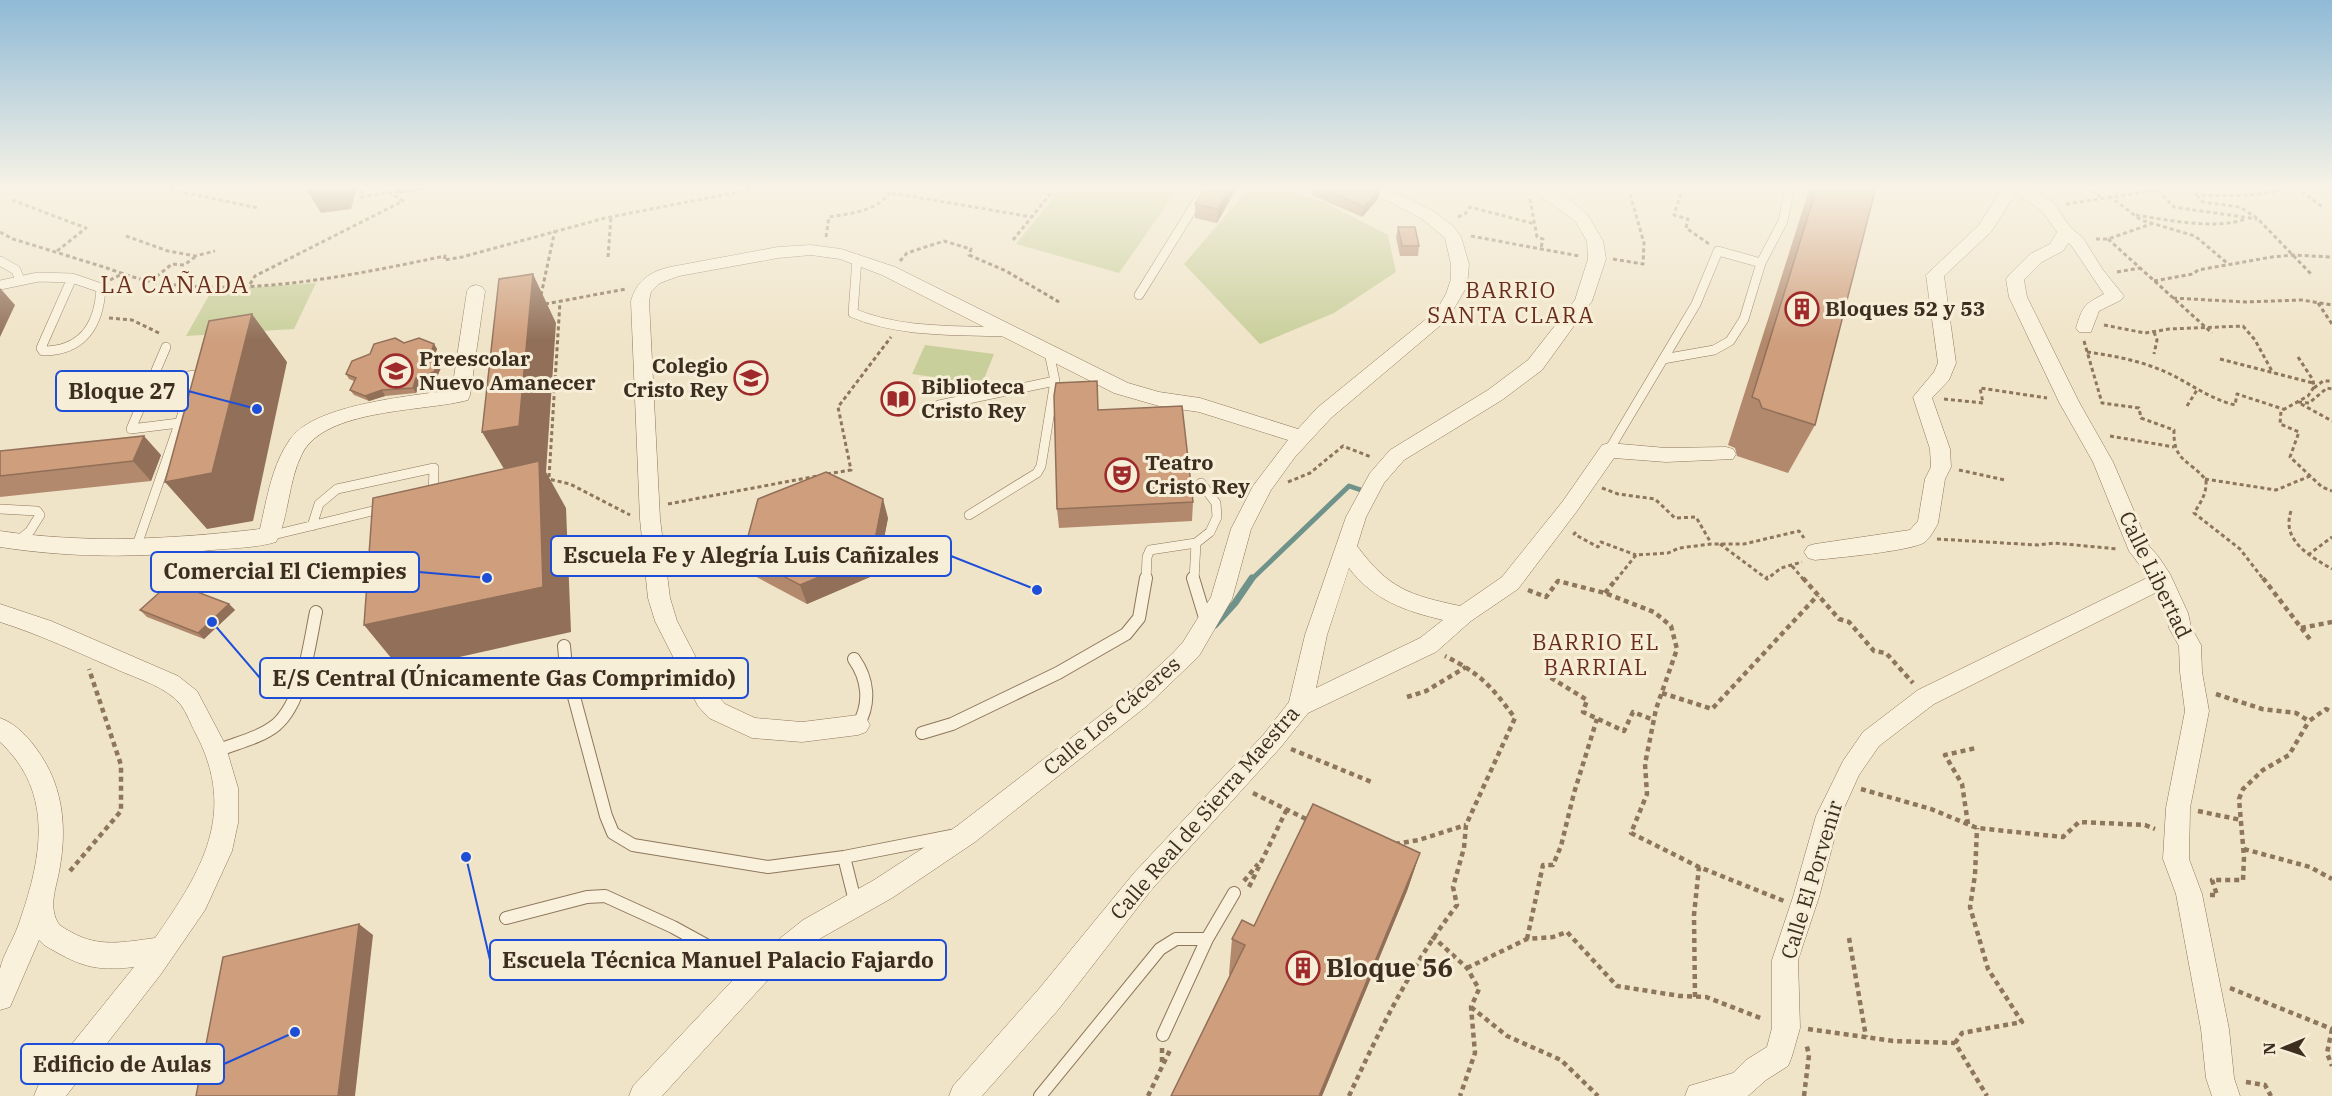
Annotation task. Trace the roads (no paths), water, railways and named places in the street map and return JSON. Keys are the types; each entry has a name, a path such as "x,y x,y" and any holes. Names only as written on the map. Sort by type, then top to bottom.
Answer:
{"street":[{"name":"Calle Los Cáceres","path":"643,1096 757,973 812,929 856,905 966,834 1140,698 1181,660 1221,599 1241,529 1263,486 1324,413 1442,315 1456,296 1462,278 1460,262 1450,238"},
{"name":"Calle Real de Sierra Maestra","path":"963,1096 1047,1000 1143,881 1272,741 1300,706 1316,635 1367,492 1397,455 1495,395 1535,365 1583,301 1597,258 1593,238"},
{"path":"1815,552 1889,543 1917,537 1928,523 1935,479 1941,467 1940,449 1922,398 1942,375 1947,363 1935,275 1974,238"},
{"name":"Calle Libertad","path":"2069,238 2036,258 2015,279 2015,288 2069,402 2103,462 2140,551 2151,562 2162,580 2177,613 2180,628 2190,645 2191,672 2197,711 2178,808 2176,859 2189,894 2215,1029 2220,1078 2226,1096"},
{"path":"2072,238 2115,296 2091,308 2086,325"},
{"path":"858,724 819,731 778,731 752,728 717,711 701,691 666,621 659,598 643,514 640,302 644,286 662,275 674,272 782,253 823,250 890,271 1121,388 1137,394 1200,405 1302,437"},
{"path":"8,540 90,549 136,549 200,545 268,536 285,472 292,454 306,433 345,417 461,394 476,291"},
{"path":"1300,706 1428,645 1463,615 1510,583 1610,450 1666,455 1726,454"},
{"path":"1346,548 1376,585 1395,598 1417,607 1463,615"},
{"name":"Calle El Porvenir","path":"1699,1096 1742,1085 1756,1070 1778,1056 1794,1028 1785,960 1828,816 1844,782 1871,739 1926,697 2162,580"},
{"path":"0,613 43,627 170,683 189,698 217,751 226,788 226,823 219,851 196,901 163,950 48,1096"},
{"path":"0,728 14,738 37,770 48,794 51,817 50,848 40,897 19,962 0,997"},
{"path":"40,897 45,927 53,936 83,953 115,956 163,950"}],"lane":[{"path":"1139,295 1174,238"},
{"path":"1663,359 1714,350 1730,341 1744,319 1761,263 1774,238"},
{"path":"1610,450 1696,304 1719,251 1761,263"},
{"path":"857,259 853,314 860,318 900,325 1010,332"},
{"path":"0,261 15,270 20,280"},
{"path":"0,285 52,276 72,278 101,288 85,337 81,341 49,351 41,350 72,278"},
{"path":"166,348 131,429 179,423"},
{"path":"969,515 1037,473 1041,466 1055,381 1049,352"},
{"path":"136,549 196,375 152,380"},
{"path":"939,405 1055,381"},
{"path":"312,526 315,508 323,498 337,489 435,468 434,495 423,498"},
{"path":"921,733 952,724 1037,683 1126,634 1139,618 1147,573 1147,556 1150,550 1196,543 1210,532 1217,517 1216,503 1201,483"},
{"path":"268,536 391,506"},
{"path":"0,509 36,511 40,515 30,531 8,540"},
{"path":"1196,543 1192,576 1207,623"},
{"path":"217,751 278,724 290,708 316,612"},
{"path":"564,646 566,667 606,816 613,832 622,840 643,847 768,867 844,857 966,834"},
{"path":"854,659 860,666 867,691 864,716 858,724"},
{"path":"844,857 856,905"},
{"path":"1163,1035 1207,939 1234,893"},
{"path":"506,918 587,897 605,897 673,927 757,973"},
{"path":"1040,1096 1160,950 1176,939 1207,939"}],"waterway":[{"path":"1251,580 1349,486 1367,492"},
{"path":"1215,625 1235,603 1252,578"}],"place":[{"name":"Bloques 52 y 53","path":"1802,309"},
{"name":"Preescolar Nuevo Amanecer","path":"396,371"},
{"name":"Colegio Cristo Rey","path":"751,378"},
{"name":"Biblioteca Cristo Rey","path":"898,399"},
{"name":"Bloque 27","path":"257,409"},
{"name":"Teatro Cristo Rey","path":"1122,475"},
{"name":"Comercial El Ciempies","path":"487,578"},
{"name":"Escuela Fe y Alegría Luis Cañizales","path":"1037,590"},
{"name":"E/S Central (Únicamente Gas Comprimido)","path":"212,622"},
{"name":"Escuela Técnica Manuel Palacio Fajardo","path":"466,857"},
{"name":"Bloque 56","path":"1303,968"},
{"name":"Edificio de Aulas","path":"295,1032"}],"district":[{"name":"LA CAÑADA","path":"175,285"},
{"name":"BARRIO SANTA CLARA","path":"1511,302"},
{"name":"BARRIO EL BARRIAL","path":"1596,654"}]}
